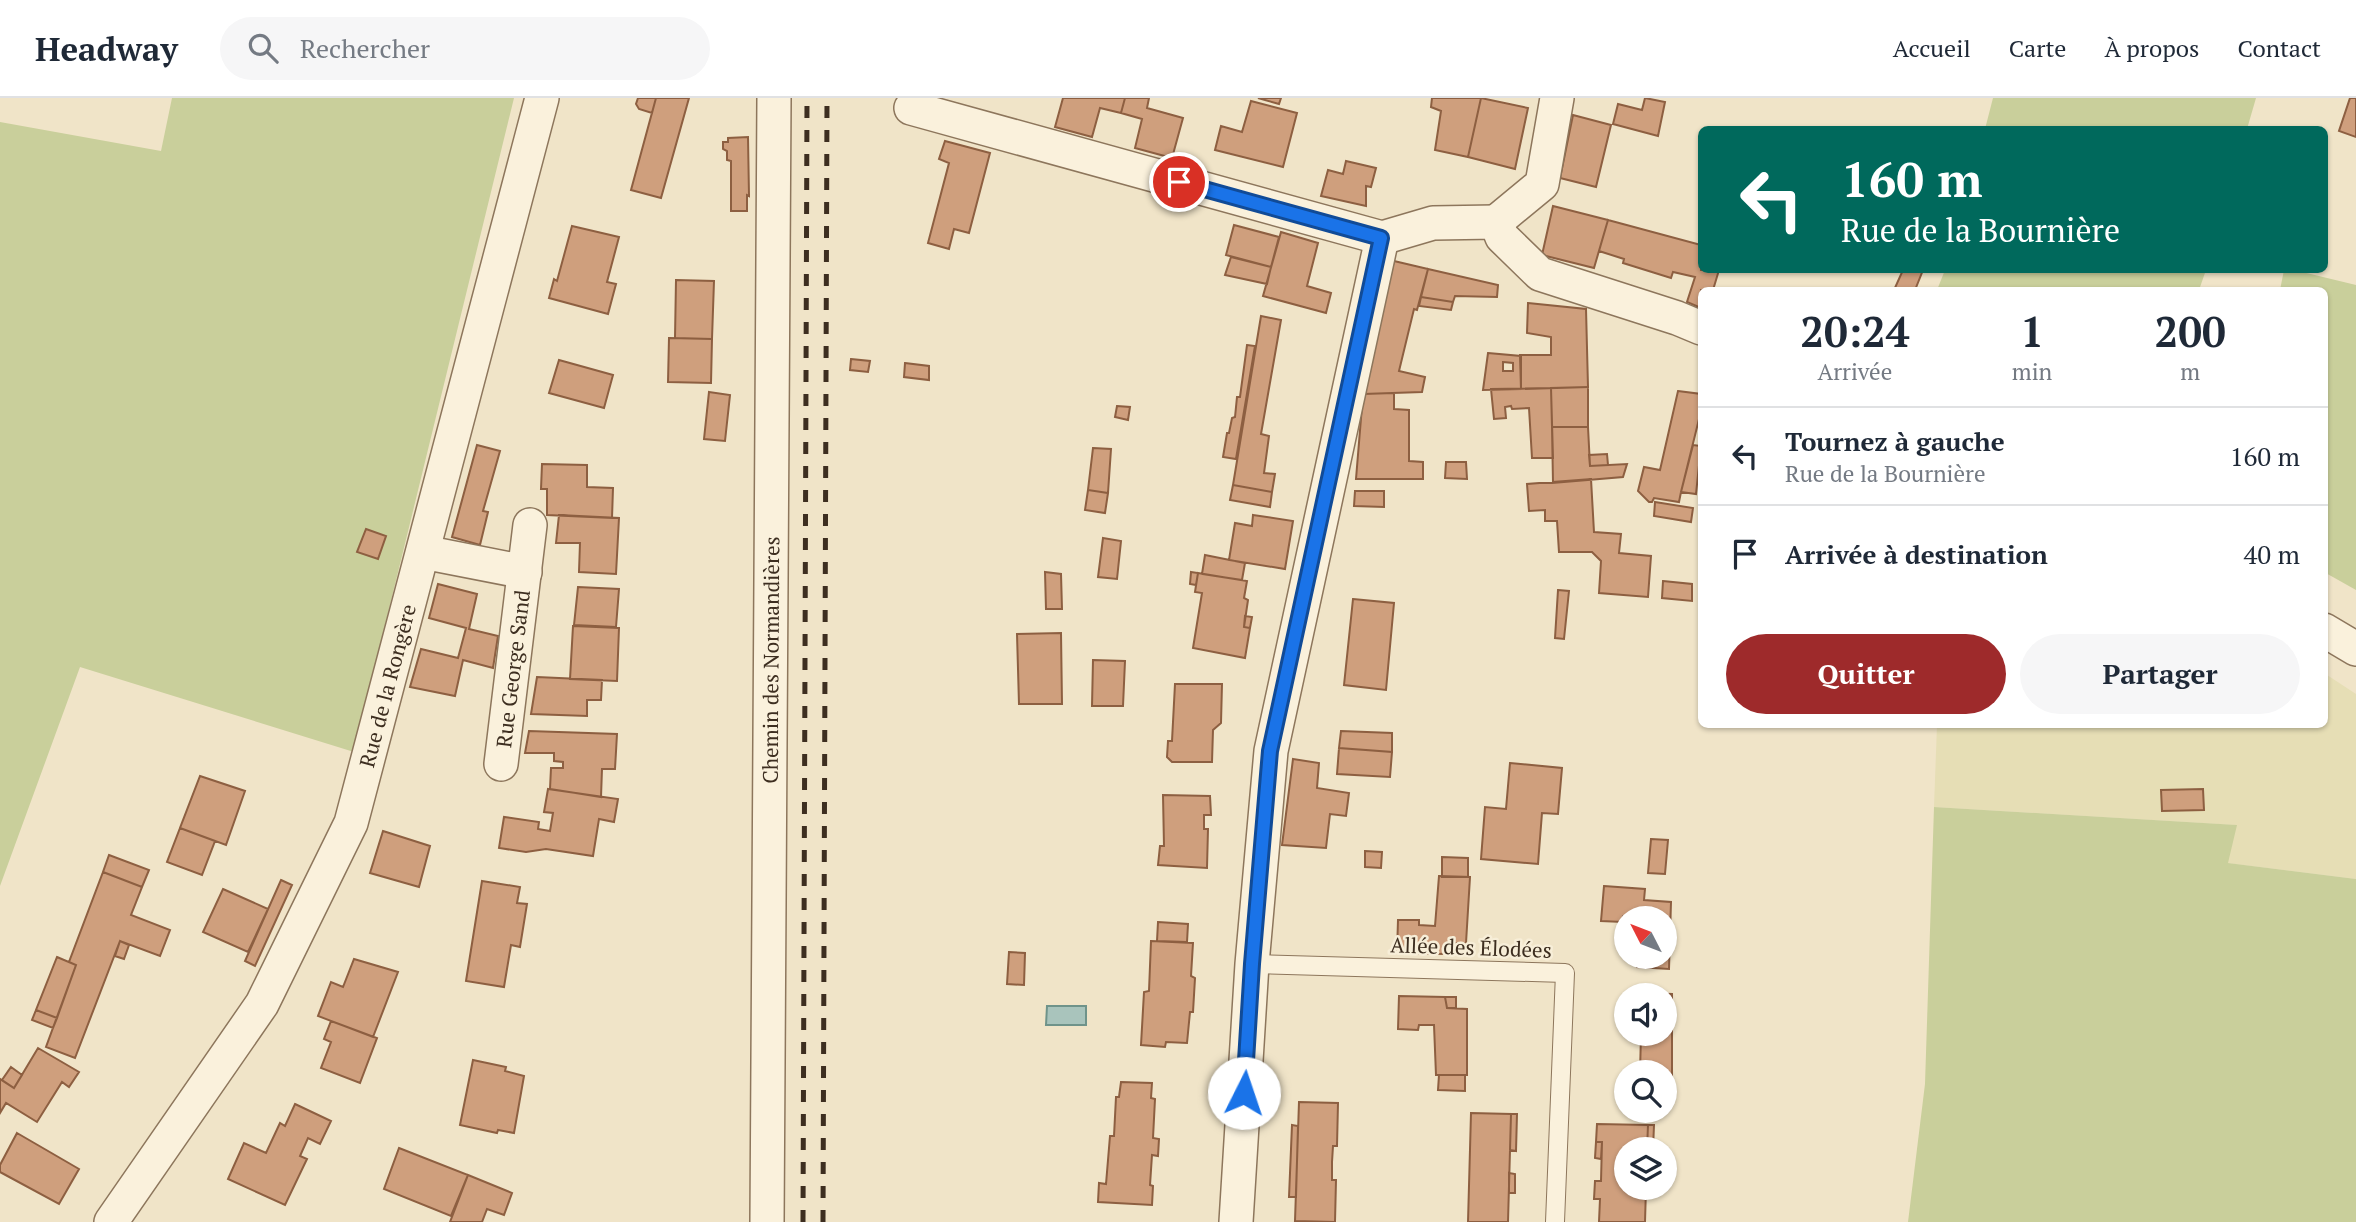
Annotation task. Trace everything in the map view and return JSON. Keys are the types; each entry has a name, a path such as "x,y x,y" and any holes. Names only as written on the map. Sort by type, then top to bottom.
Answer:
{"street":[{"name":"Rue de la Rongère","path":"111,1222 262,1004 352,823 542,98"},
{"name":"Chemin des Normandières","path":"767,1222 774,98"},
{"path":"911,108 1381,238 1433,223 1496,222 1542,184 1557,98"},
{"path":"1496,222 1502,237 1540,274 1698,327"},
{"path":"1236,1222 1252,964 1270,751 1381,238"},
{"name":"Rue George Sand","path":"501,764 530,525"},
{"name":"Rue George Sand","path":"423,552 525,572"},
{"path":"2328,632 2356,649"}],"lane":[{"name":"Allée des Élodées","path":"1252,964 1565,973 1555,1222"}],"shaded area":[{"path":"2328,676 2356,694 2356,879 2227,863 2236,825 1934,807 1937,728 2328,728"}],"green space":[{"path":"172,98 514,98 354,752 80,667 0,886 0,122 161,151"},
{"path":"1993,98 2256,98 2248,126 1986,126"},
{"path":"1944,273 2205,273 2200,287 1938,287"},
{"path":"2283,273 2306,273 2356,285 2356,590 2328,574 2328,287 2281,287"},
{"path":"1934,807 2237,825 2228,863 2356,879 2356,1222 1908,1222 1925,1084"}],"water":[{"path":"1047,1006 1086,1006 1086,1025 1046,1025"}],"building":[{"path":"638,98 656,98 652,113 639,109 636,104"},
{"path":"656,98 689,98 661,198 631,190"},
{"path":"1063,98 1125,98 1121,113 1100,108 1092,137 1055,127"},
{"path":"1125,98 1149,98 1147,108 1183,118 1172,158 1135,148 1142,119 1121,113"},
{"path":"1258,98 1281,98 1279,104"},
{"path":"1432,98 1481,98 1468,157 1435,150 1441,111 1431,107"},
{"path":"1481,98 1528,108 1515,169 1468,157"},
{"path":"1645,98 1665,102 1658,136 1613,124 1618,104 1642,110"},
{"path":"2350,98 2356,98 2356,137 2339,131"},
{"path":"1251,101 1297,113 1283,167 1215,150 1221,126 1242,132"},
{"path":"1573,115 1611,125 1596,187 1560,178"},
{"path":"748,137 747,211 731,211 731,161 727,160 723,142 728,142 728,138"},
{"path":"945,141 990,153 969,233 954,229 949,249 928,243 949,163 939,159"},
{"path":"1346,161 1376,168 1371,187 1366,186 1366,206 1321,196 1328,170 1343,174"},
{"path":"1553,206 1608,220 1594,268 1542,255"},
{"path":"1608,220 1698,244 1698,273 1718,273 1714,287 1698,287 1698,307 1687,302 1695,277 1673,272 1671,278 1623,263 1624,259 1599,251"},
{"path":"1234,225 1279,237 1271,267 1226,255"},
{"path":"572,226 619,237 607,282 616,284 608,314 549,298 554,279 557,281"},
{"path":"1281,232 1318,243 1307,286 1331,293 1326,313 1263,296"},
{"path":"1231,257 1271,267 1267,284 1225,275"},
{"path":"1394,261 1428,269 1417,310 1414,309 1399,371 1425,377 1422,392 1363,394"},
{"path":"1428,269 1498,285 1497,297 1455,296 1453,302 1421,297"},
{"path":"1902,273 1922,273 1916,287 1895,287"},
{"path":"676,280 714,281 712,339 675,338"},
{"path":"1421,297 1453,302 1451,310 1419,306"},
{"path":"1528,303 1586,309 1588,387 1521,389 1520,355 1551,355 1551,337 1527,333"},
{"path":"1261,316 1281,320 1261,434 1269,436 1264,473 1275,474 1272,492 1233,485"},
{"path":"669,338 712,339 711,383 668,382"},
{"path":"1247,345 1255,346 1236,459 1223,457 1227,433 1232,418 1235,417 1237,397 1240,397"},
{"path":"1488,353 1521,356 1521,389 1483,390","holes":["1503,362 1513,363 1513,371 1503,371"]},
{"path":"851,359 870,361 868,372 850,370"},
{"path":"559,360 613,375 604,408 549,393"},
{"path":"905,363 929,366 929,380 904,377"},
{"path":"1588,387 1588,427 1552,427 1551,388"},
{"path":"1551,388 1553,458 1532,458 1529,408 1505,407 1506,418 1494,419 1491,389"},
{"path":"1678,391 1698,394 1698,423 1679,502 1654,498 1649,502 1638,491 1644,467 1660,470"},
{"path":"709,392 730,395 725,441 704,439"},
{"path":"1394,393 1394,409 1409,410 1409,461 1423,462 1423,479 1356,479 1363,394"},
{"path":"1117,406 1130,407 1128,420 1115,417"},
{"path":"1552,427 1588,427 1590,466 1627,464 1623,477 1553,483"},
{"path":"477,445 500,451 483,511 488,512 480,545 452,537"},
{"path":"1693,445 1698,446 1696,494 1681,492"},
{"path":"1093,448 1111,449 1108,493 1088,490"},
{"path":"1607,454 1608,465 1590,466 1589,455"},
{"path":"1446,462 1466,462 1467,479 1445,478"},
{"path":"542,464 587,465 587,487 613,488 612,518 547,515 547,489 541,489"},
{"path":"1591,479 1594,532 1621,534 1619,553 1651,556 1648,597 1599,593 1601,561 1592,552 1559,552 1557,521 1545,521 1545,510 1529,511 1527,484"},
{"path":"1233,485 1272,492 1270,507 1230,500"},
{"path":"1088,490 1108,493 1105,513 1085,510"},
{"path":"1355,491 1384,491 1384,507 1354,506"},
{"path":"1655,502 1693,508 1691,522 1654,516"},
{"path":"559,515 619,518 616,574 579,572 580,543 556,543"},
{"path":"1253,515 1293,521 1285,569 1229,560 1235,523 1252,526"},
{"path":"366,529 386,536 378,559 357,552"},
{"path":"1103,538 1121,541 1117,579 1098,577"},
{"path":"1205,555 1245,563 1242,580 1202,574"},
{"path":"1045,572 1061,574 1062,609 1046,609"},
{"path":"1191,572 1198,573 1196,585 1190,584"},
{"path":"1198,573 1247,581 1244,598 1248,600 1244,627 1250,628 1245,658 1193,648 1202,593 1195,592"},
{"path":"1663,581 1692,584 1692,601 1662,598"},
{"path":"438,584 477,594 469,629 498,636 493,668 463,660 455,696 410,687 421,649 458,658 466,628 429,618"},
{"path":"578,587 619,589 616,627 574,625"},
{"path":"1558,590 1569,591 1564,639 1555,638"},
{"path":"1353,599 1394,603 1386,690 1344,685"},
{"path":"1245,616 1252,617 1250,628 1244,627"},
{"path":"573,626 619,628 617,681 570,679"},
{"path":"1061,633 1062,704 1019,704 1017,634"},
{"path":"1093,660 1125,661 1123,706 1092,706"},
{"path":"537,677 602,680 601,700 587,700 587,716 531,714"},
{"path":"1175,684 1222,684 1221,723 1213,730 1212,762 1172,762 1167,757 1168,741 1172,741"},
{"path":"529,731 617,734 615,769 602,769 601,797 550,789 551,768 563,768 563,762 554,761 554,753 525,753"},
{"path":"1341,731 1392,733 1392,752 1339,748"},
{"path":"1339,748 1392,752 1390,777 1337,774"},
{"path":"1293,759 1319,763 1317,788 1349,793 1346,816 1330,814 1326,848 1282,845"},
{"path":"1510,763 1562,768 1558,814 1542,813 1538,864 1481,859 1485,807 1506,809"},
{"path":"200,776 245,791 226,845 180,828"},
{"path":"548,789 618,799 614,822 599,819 593,856 546,849 526,852 499,848 504,817 539,822 538,829 550,831 553,813 544,812"},
{"path":"2203,789 2204,810 2162,811 2161,790"},
{"path":"1163,795 1210,796 1211,815 1204,815 1204,829 1208,829 1207,868 1158,865 1160,846 1164,846"},
{"path":"180,828 215,841 202,875 167,862"},
{"path":"383,831 430,846 419,887 370,873"},
{"path":"1651,839 1668,840 1665,874 1648,873"},
{"path":"1365,851 1382,852 1381,868 1365,867"},
{"path":"109,855 149,870 142,887 103,872"},
{"path":"1442,857 1468,858 1468,877 1442,877"},
{"path":"103,872 142,887 131,915 170,930 160,956 120,941 75,1058 46,1047 76,965 69,962"},
{"path":"1439,876 1470,877 1466,943 1446,943 1444,954 1397,953 1398,920 1419,920 1419,925 1435,926"},
{"path":"281,880 292,885 255,966 245,961"},
{"path":"482,881 520,887 517,903 527,904 520,947 511,945 504,987 466,981"},
{"path":"1604,886 1645,889 1644,900 1671,902 1671,906 1614,906 1614,922 1601,921"},
{"path":"223,889 268,909 248,952 203,932"},
{"path":"1158,922 1188,924 1187,942 1157,941"},
{"path":"120,941 129,945 124,959 115,956"},
{"path":"1151,941 1193,943 1193,1012 1190,1012 1187,1043 1166,1042 1165,1047 1141,1045 1144,992 1149,991"},
{"path":"1446,943 1455,944 1455,954 1444,954"},
{"path":"1009,952 1025,953 1024,985 1007,984"},
{"path":"57,957 76,965 57,1018 36,1010"},
{"path":"354,959 398,972 373,1037 318,1016 331,982 343,987"},
{"path":"1399,996 1445,997 1447,1008 1467,1009 1467,1075 1436,1075 1434,1025 1419,1025 1418,1030 1398,1029"},
{"path":"1445,997 1456,997 1456,1008 1447,1008"},
{"path":"36,1010 57,1018 53,1028 32,1020"},
{"path":"331,1021 377,1038 360,1083 321,1068 331,1042 324,1039"},
{"path":"1641,1046 1672,1046 1672,1060 1640,1060"},
{"path":"38,1048 79,1072 69,1087 62,1082 37,1122 6,1103 0,1113 0,1079 14,1088"},
{"path":"473,1060 506,1067 505,1071 524,1076 514,1133 498,1130 497,1133 460,1125"},
{"path":"11,1067 22,1075 14,1088 2,1080"},
{"path":"1439,1075 1465,1075 1465,1091 1438,1090"},
{"path":"1121,1082 1152,1083 1151,1098 1155,1099 1153,1138 1159,1139 1158,1156 1152,1155 1152,1205 1098,1202 1099,1183 1106,1184 1110,1136 1114,1136 1116,1097 1119,1097"},
{"path":"1299,1102 1338,1103 1337,1146 1333,1146 1332,1162 1332,1180 1336,1180 1335,1222 1295,1221"},
{"path":"295,1104 331,1121 320,1144 308,1138 300,1156 307,1159 285,1205 228,1179 244,1143 266,1153 280,1123 285,1126"},
{"path":"1471,1113 1511,1114 1508,1222 1468,1222"},
{"path":"1511,1114 1517,1114 1516,1151 1510,1150"},
{"path":"1597,1124 1648,1125 1648,1137 1614,1137 1614,1200 1646,1200 1645,1222 1599,1222 1600,1199 1594,1199 1595,1181 1601,1181 1602,1142 1596,1142"},
{"path":"1292,1125 1298,1126 1296,1197 1289,1197"},
{"path":"1648,1125 1654,1125 1654,1137 1648,1137"},
{"path":"17,1133 79,1169 59,1204 0,1172 0,1165"},
{"path":"1596,1142 1602,1142 1601,1159 1595,1158"},
{"path":"399,1148 468,1175 451,1216 384,1189"},
{"path":"1509,1173 1515,1174 1515,1193 1509,1193"},
{"path":"468,1175 512,1193 504,1215 487,1209 482,1222 450,1222"}],"railway":[{"path":"803,1222 807,98"},
{"path":"823,1222 827,98"}],"route":[{"path":"1179,182 1381,238 1270,751 1244,1093"}]}
